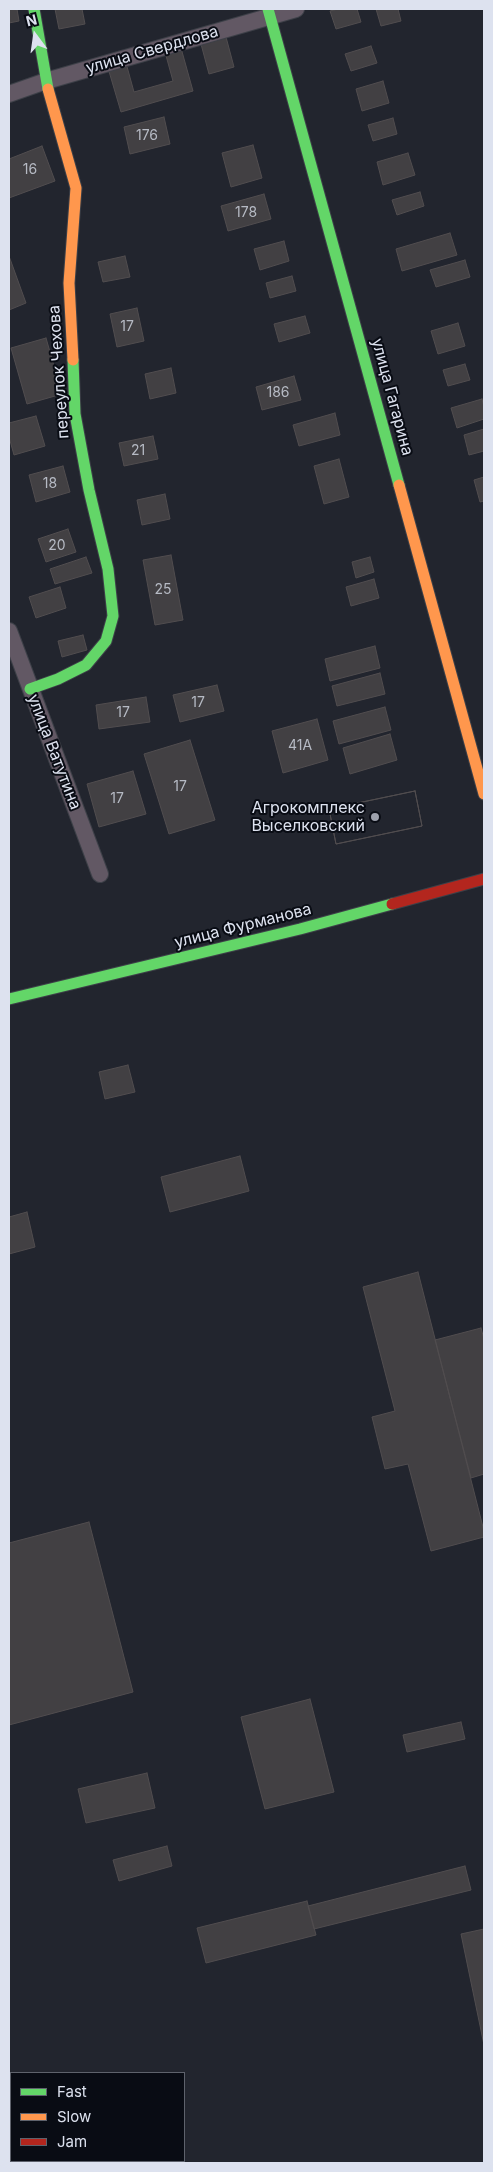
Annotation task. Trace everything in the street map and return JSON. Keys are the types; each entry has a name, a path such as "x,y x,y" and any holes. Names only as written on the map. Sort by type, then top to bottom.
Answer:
{"street":[{"name":"переулок Чехова","path":"30,689 58,679 86,665 106,641 113,616 108,569 89,490 75,414 69,283 76,188 46,81 34,9"},
{"name":"улица Свердлова","path":"9,94 269,13 296,9"},
{"name":"улица Гагарина","path":"269,13 484,794"},
{"name":"улица Ватутина","path":"9,631 100,874"},
{"name":"улица Фурманова","path":"9,999 300,929 484,879"}],"building":[{"path":"9,9 17,9 19,21 9,23"},
{"path":"55,9 82,9 85,24 59,29"},
{"path":"357,9 361,22 336,29 330,11"},
{"path":"376,9 398,9 401,21 381,26"},
{"path":"226,37 234,67 209,74 201,44"},
{"path":"371,46 377,63 351,71 345,54"},
{"path":"181,48 193,91 121,112 108,68 126,63 134,92 173,81 165,52"},
{"path":"383,81 389,103 362,111 356,89"},
{"path":"164,117 170,144 130,154 124,127"},
{"path":"393,118 397,134 373,141 368,125"},
{"path":"253,145 262,178 231,187 222,153"},
{"path":"42,146 55,181 9,198 9,159"},
{"path":"408,153 415,175 383,185 377,162"},
{"path":"420,192 424,206 397,215 392,200"},
{"path":"264,194 271,219 228,231 221,206"},
{"path":"450,233 457,255 402,271 396,249"},
{"path":"284,241 289,261 260,270 254,249"},
{"path":"9,256 26,303 9,310"},
{"path":"125,256 130,277 103,282 98,262"},
{"path":"465,260 470,277 436,287 430,270"},
{"path":"292,276 296,291 270,298 266,283"},
{"path":"137,308 144,341 117,347 110,314"},
{"path":"305,316 310,333 279,342 274,324"},
{"path":"458,323 465,346 438,354 431,331"},
{"path":"46,338 62,394 27,404 11,348"},
{"path":"465,364 470,380 448,386 443,370"},
{"path":"171,368 176,393 150,399 145,374"},
{"path":"294,376 301,400 262,410 256,387"},
{"path":"482,399 484,419 457,428 451,408"},
{"path":"335,413 340,435 299,446 293,425"},
{"path":"36,416 45,446 14,455 9,437 9,423"},
{"path":"484,429 484,451 469,455 464,435"},
{"path":"153,436 158,459 124,466 119,443"},
{"path":"339,459 349,497 324,504 314,466"},
{"path":"63,466 70,492 36,502 29,475"},
{"path":"484,477 484,501 480,502 474,480"},
{"path":"165,494 170,519 142,525 137,500"},
{"path":"68,529 76,552 46,562 38,539"},
{"path":"171,555 183,620 155,625 143,560"},
{"path":"86,557 92,573 55,584 50,569"},
{"path":"370,557 374,572 356,578 352,562"},
{"path":"374,579 379,598 351,606 346,587"},
{"path":"60,587 66,608 36,618 29,597"},
{"path":"83,635 87,650 62,657 58,641"},
{"path":"375,646 380,668 330,681 325,659"},
{"path":"380,673 385,694 337,706 332,686"},
{"path":"217,685 224,711 180,722 173,695"},
{"path":"146,697 150,722 99,729 96,705"},
{"path":"385,707 391,730 339,744 333,721"},
{"path":"317,719 328,760 283,773 272,731"},
{"path":"390,734 397,760 350,774 343,748"},
{"path":"190,740 215,820 169,834 144,754"},
{"path":"133,771 146,814 99,827 87,784"},
{"name":"Агрокомплекс Выселковский","path":"415,791 422,826 336,844 329,809"},
{"name":"Агрокомплекс Выселковский","path":"415,791 422,826 336,844 329,809"},
{"path":"128,1065 135,1092 105,1099 99,1072"},
{"path":"240,1156 249,1191 170,1212 161,1177"},
{"path":"27,1212 35,1247 9,1254 9,1217"},
{"path":"418,1272 484,1531 484,1537 431,1551 408,1464 385,1469 372,1417 395,1411 363,1287"},
{"path":"481,1328 484,1339 484,1474 471,1478 435,1340"},
{"path":"89,1522 133,1692 9,1725 9,1543"},
{"path":"310,1699 334,1792 265,1809 241,1717"},
{"path":"461,1722 465,1739 407,1752 403,1735"},
{"path":"147,1773 155,1808 86,1823 78,1789"},
{"path":"167,1846 172,1866 119,1881 113,1860"},
{"path":"465,1866 471,1890 314,1929 308,1906"},
{"path":"307,1901 316,1935 206,1963 197,1928"},
{"path":"484,1929 484,2045 461,1934"}],"traffic: fast":[{"path":"34,9 48,89"},
{"path":"268,9 399,485"},
{"path":"30,689 58,679 86,665 106,641 113,616 108,569 89,490 75,414 73,360"},
{"path":"9,999 300,929 392,904"}],"traffic: slow":[{"path":"48,89 76,188 69,283 73,360"},
{"path":"399,485 484,794"}],"traffic: jam":[{"path":"392,904 484,879"}],"place":[{"name":"Агрокомплекс Выселковский","path":"375,817"}]}
